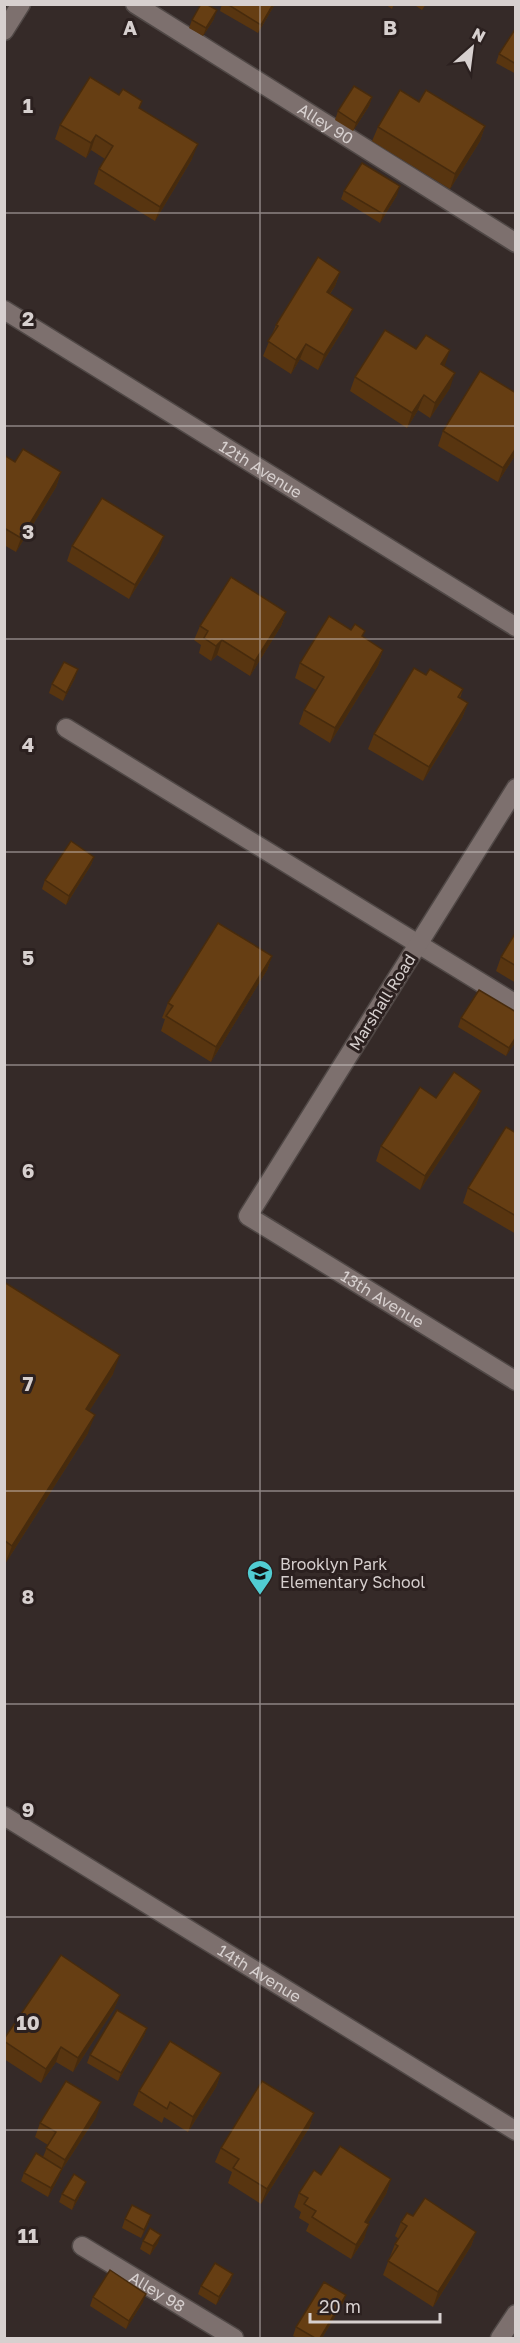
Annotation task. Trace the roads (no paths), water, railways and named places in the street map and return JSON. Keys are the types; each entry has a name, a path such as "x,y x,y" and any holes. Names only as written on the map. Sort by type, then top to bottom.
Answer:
{"street":[{"path":"4,31 21,4"},
{"name":"Alley 90","path":"135,4 516,243"},
{"name":"12th Avenue","path":"4,310 516,627"},
{"path":"66,728 516,1004"},
{"name":"Marshall Road","path":"248,1216 516,788"},
{"name":"13th Avenue","path":"248,1216 516,1382"},
{"name":"14th Avenue","path":"4,1816 516,2132"},
{"name":"Alley 98","path":"82,2246 234,2338"},
{"path":"500,2338 516,2314"}],"place":[{"name":"Brooklyn Park Elementary School","path":"260,1596"}]}
